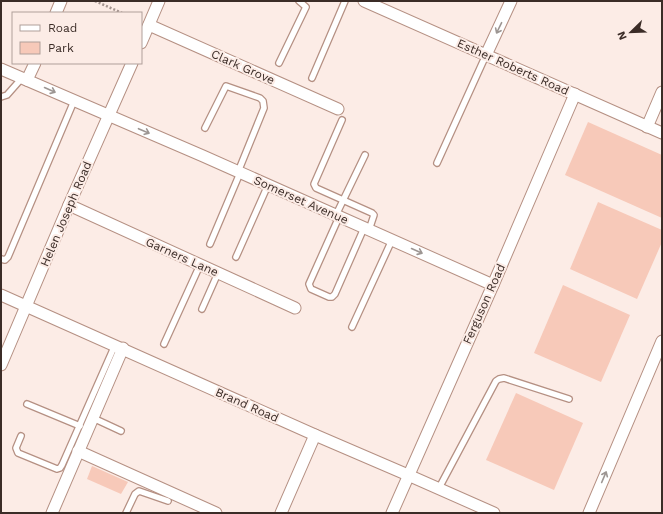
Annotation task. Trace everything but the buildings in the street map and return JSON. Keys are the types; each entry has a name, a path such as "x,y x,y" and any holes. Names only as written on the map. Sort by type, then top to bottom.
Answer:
{"street":[{"path":"56,12 61,1"},
{"path":"142,40 159,1"},
{"name":"Esther Roberts Road","path":"364,1 662,133"},
{"path":"486,55 511,1"},
{"name":"Clark Grove","path":"149,25 338,109"},
{"path":"25,79 34,64"},
{"name":"Helen Joseph Road","path":"1,365 132,64"},
{"name":"Somerset Avenue","path":"1,69 493,285"},
{"path":"647,127 662,92"},
{"name":"Ferguson Road","path":"392,513 493,285 574,94"},
{"name":"Garners Lane","path":"69,206 296,308"},
{"name":"Brand Road","path":"1,295 494,513"},
{"path":"589,513 662,341"},
{"path":"52,513 93,418 119,347"},
{"path":"281,513 315,435"},
{"path":"78,451 216,513"}],"lane":[{"path":"279,63 306,7 299,1"},
{"path":"312,78 345,1"},
{"path":"437,163 486,55"},
{"path":"1,97 7,95 25,79"},
{"path":"205,128 226,86 260,98 264,103 264,108 210,244"},
{"path":"1,259 5,260 8,257 74,101"},
{"path":"342,120 314,180 314,184 316,188 343,200 372,213 374,218 366,229 335,294 330,297 311,289 309,284 338,216 343,200 365,155"},
{"path":"236,257 268,185"},
{"path":"352,327 392,240"},
{"path":"164,344 200,265"},
{"path":"202,309 218,274"},
{"path":"21,436 16,448 18,453 56,468 60,468 119,347"},
{"path":"439,488 496,381 504,378 569,399"},
{"path":"27,404 80,426"},
{"path":"93,418 121,431"},
{"path":"126,513 135,494 140,491 168,501"}],"path":[{"path":"95,1 120,12"}],"green space":[{"path":"588,122 662,155 662,218 565,175"},
{"path":"598,202 662,230 662,242 637,299 570,269"},
{"path":"563,285 630,315 601,382 534,353"},
{"path":"516,393 583,423 554,490 486,460"},
{"path":"92,466 128,482 121,494 87,479"}]}
